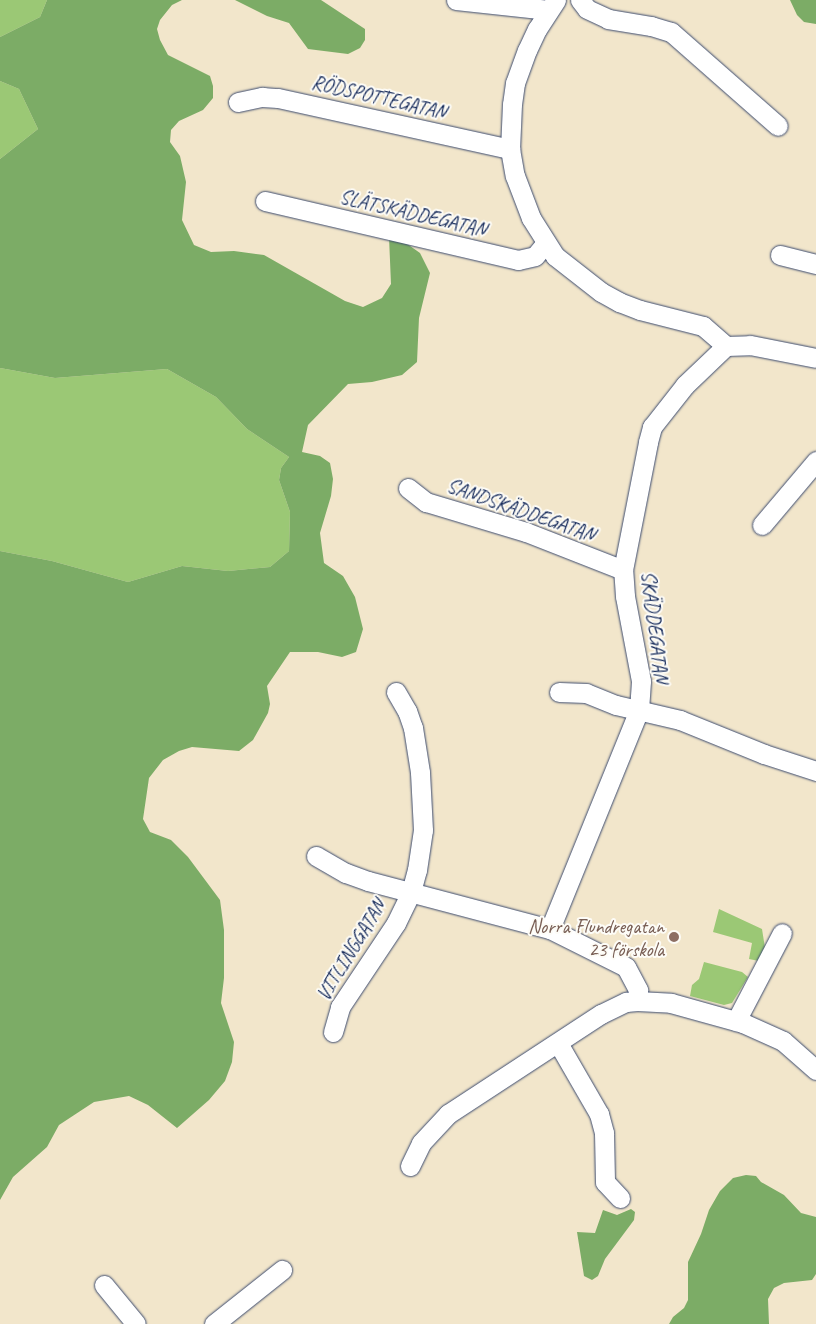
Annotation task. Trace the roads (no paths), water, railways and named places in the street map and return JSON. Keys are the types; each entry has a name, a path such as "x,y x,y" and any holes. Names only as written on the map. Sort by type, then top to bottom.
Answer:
{"street":[{"path":"456,0 552,5 532,38 515,83 511,113 510,149 520,193 531,218 546,243 568,267 619,302 640,310 703,326 726,346 750,345 816,358"},
{"path":"580,0 587,9 608,19 651,26 671,32 778,126"},
{"name":"RÖDSPOTTEGATAN","path":"238,102 262,97 278,98 510,149"},
{"name":"SLÄTSKÄDDEGATAN","path":"265,201 518,260 535,256 546,243"},
{"path":"780,255 816,264"},
{"name":"SKÄDDEGATAN","path":"550,930 639,710 641,681 625,596 623,570 652,427 685,385 726,346"},
{"path":"762,525 816,461"},
{"name":"SANDSKÄDDEGATAN","path":"408,488 426,502 526,532 623,570"},
{"name":"VITLINGGATAN","path":"333,1032 340,1007 396,923 411,892 423,830 422,794 413,728 407,711 396,692"},
{"path":"559,692 586,693 616,705 680,720 764,754 816,772"},
{"name":"VITLINGGATAN","path":"316,856 346,873 550,930 626,967 638,990 637,1001"},
{"path":"736,1021 782,933"},
{"path":"410,1166 421,1143 448,1114 601,1014 617,1006 637,1001 671,1003 736,1021 783,1041 816,1070"},
{"path":"558,1043 599,1114 604,1133 605,1182 620,1198"},
{"path":"214,1324 282,1270"},
{"path":"104,1285 136,1324"}],"place":[{"name":"Norra Flundregatan 23 förskola","path":"674,937"}]}
